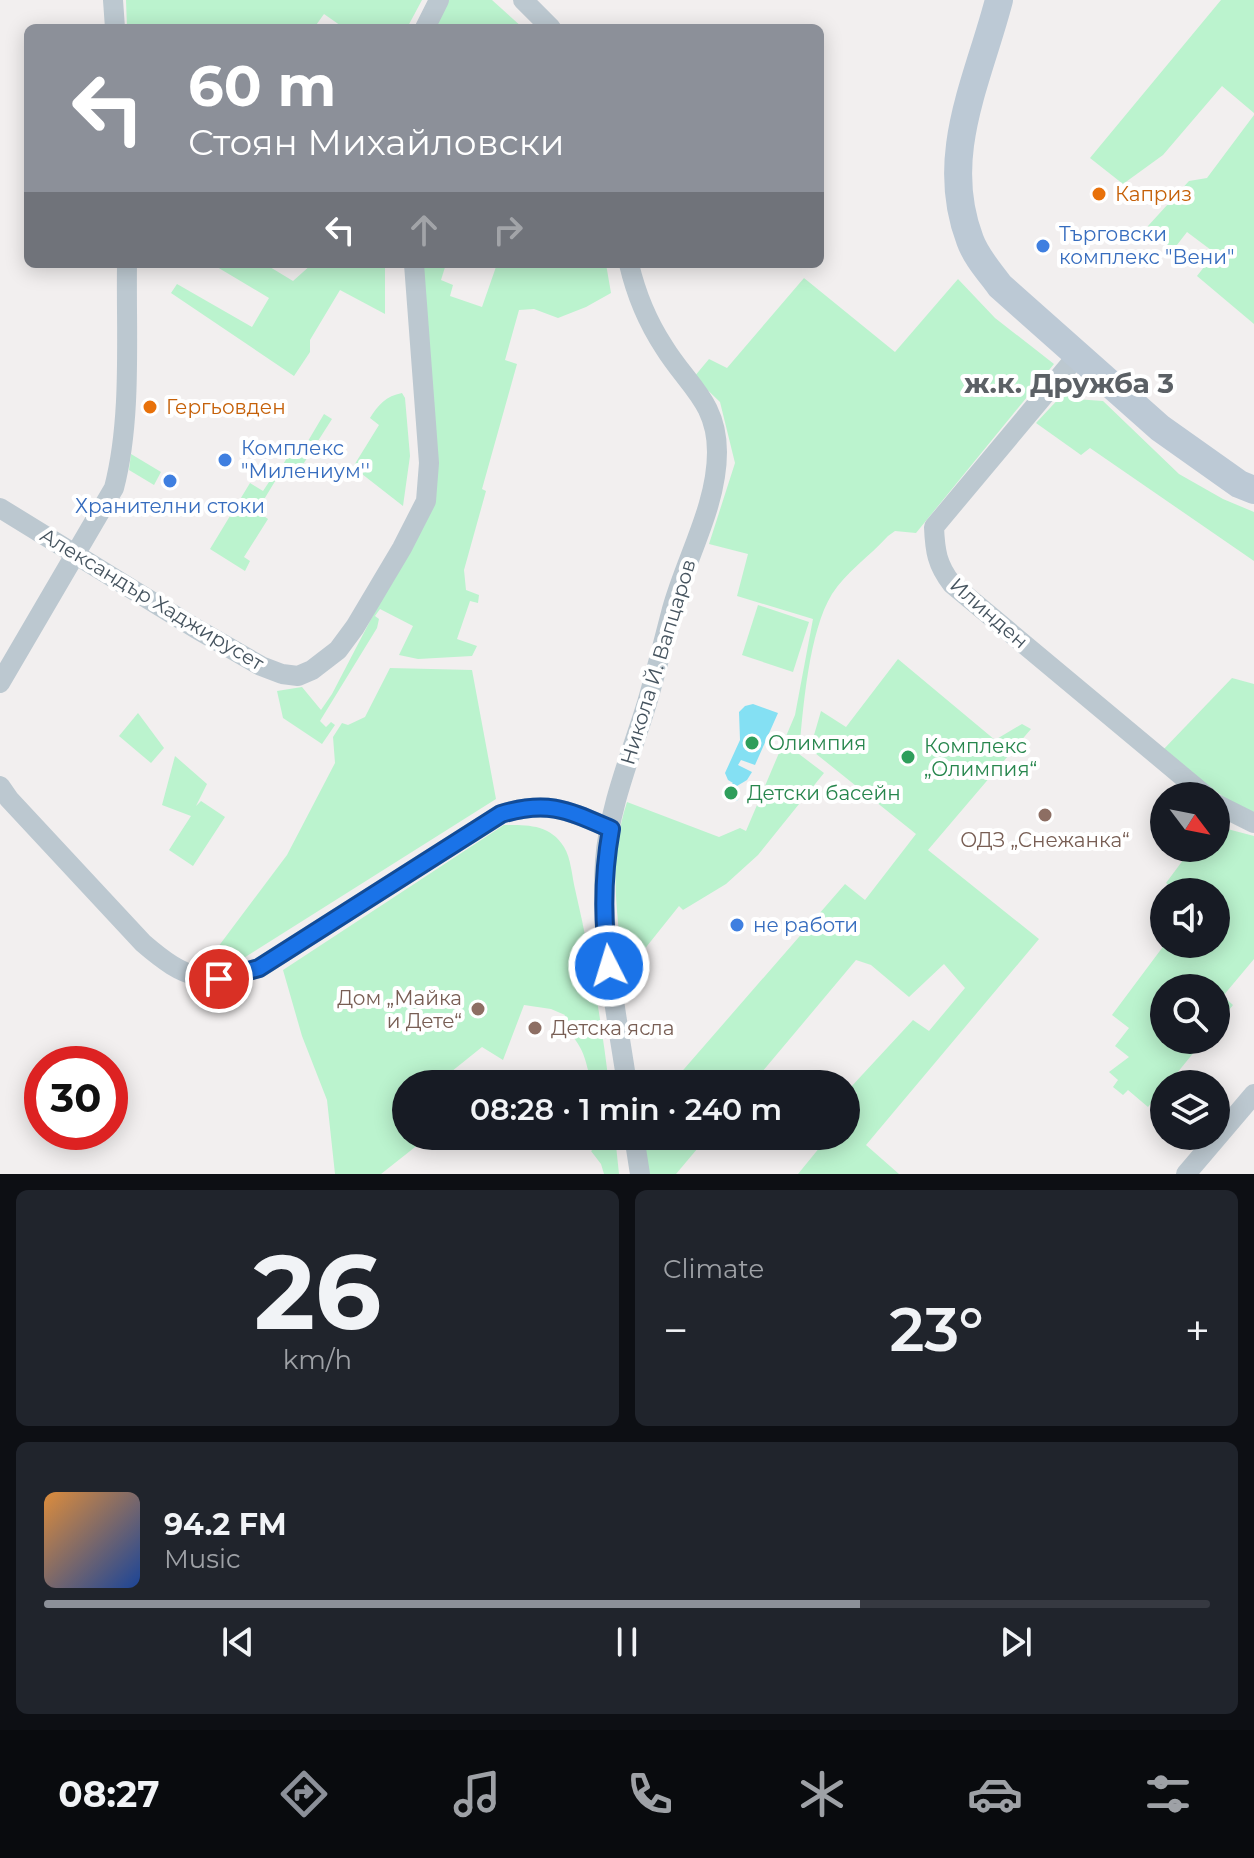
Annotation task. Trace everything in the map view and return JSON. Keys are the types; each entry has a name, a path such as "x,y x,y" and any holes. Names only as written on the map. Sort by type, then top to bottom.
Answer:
{"main road":[{"path":"999,0 963,120 956,160 965,224 979,259 1000,286 1160,428 1239,484 1254,490"}],"street":[{"path":"113,0 115,24"},
{"path":"427,24 439,0"},
{"path":"523,0 547,24"},
{"path":"0,683 104,509 119,469 125,402 127,268"},
{"name":"Александър Хаджирусет","path":"0,508 261,666 298,676 312,670 338,650 355,627 426,501 429,463 414,268"},
{"name":"Никола Й. Вапцаров","path":"625,1070 605,938 605,859 676,596 710,496 717,455 716,424 699,392 664,349 644,313 630,268"},
{"name":"Илинден","path":"1077,356 934,527 935,556 952,584 1189,782"},
{"path":"0,786 160,958 186,973 219,979 259,968 501,814 529,806 557,809 611,829"},
{"path":"1230,811 1254,823"},
{"path":"1186,1174 1254,1094"},
{"path":"636,1150 640,1174"}],"green space":[{"path":"126,0 422,0 409,24 338,24 324,14 317,24 127,24"},
{"path":"449,0 492,0 519,24 436,24"},
{"path":"1221,0 1254,0 1254,113 1222,86 1163,155 1123,184 1090,158"},
{"path":"1254,115 1254,324 1197,276 1215,253 1187,232 1173,250 1148,226 1189,181 1207,178"},
{"path":"219,268 272,268 293,281 308,268 385,268 385,314 340,290 310,340 310,352 294,376 171,293 177,284 252,327 269,298"},
{"path":"419,268 445,268 441,280 453,285 450,296 482,307 496,268 607,268 611,293 586,307 558,318 534,309 519,310 505,360 517,364 482,489 486,491 464,570 466,590 479,595 478,603 470,601 457,639 477,646 472,656 418,659 399,655 413,626 380,609 375,616 379,619 377,628 320,721 326,727 331,722 335,725 322,744 283,718 277,691 302,687 321,710 431,504"},
{"path":"804,278 895,352 958,279 995,318 1054,364 916,533 895,531 888,536 844,578 832,594 813,649 799,754 824,773 758,855 726,884 683,910 679,906 643,951 623,969 616,865 627,802 719,837 740,828 746,831 795,715 813,619 737,596 748,554 709,544 735,463 720,402 694,377 709,359 727,368"},
{"path":"402,393 410,456 403,506 353,467 379,425 370,418 373,413 387,399"},
{"path":"1064,393 1075,399 1103,401 1179,474 1223,499 1254,512 1254,561 1090,448 1081,455 1036,423"},
{"path":"324,414 332,419 302,466 299,465 293,474 282,466 290,453 298,458"},
{"path":"131,454 161,472 154,485 129,470"},
{"path":"273,476 277,478 257,511 268,519 244,557 250,561 245,571 210,549 250,483 263,491"},
{"path":"758,605 809,622 793,672 742,655"},
{"path":"898,659 995,740 1022,724 1031,729 928,850 1039,939 866,1145 899,1174 798,1174 818,1150 860,1150 860,1077 913,1020 929,1031 965,988 944,964 909,997 871,965 856,960 764,1070 683,1070 845,884 865,900 916,834 810,749 821,711 846,727"},
{"path":"390,668 472,670 496,799 228,968 203,967 287,855 335,763 333,737 342,723 348,725 365,717"},
{"path":"1232,678 1254,684 1254,812 1241,810 1230,802 1230,782 1204,782 1162,751"},
{"path":"138,713 164,748 151,763 119,736"},
{"path":"175,756 207,784 196,806 201,801 225,817 193,866 169,850 191,816 162,805"},
{"name":"Дом „Майка и Дете“","path":"504,825 545,830 558,839 571,868 599,1011 607,1070 588,1070 579,1045 560,1027 565,1015 551,1009 524,1005 503,1060 482,1047 453,1070 392,1070 392,1150 411,1150 381,1174 335,1174 327,1100 302,1036 283,970"},
{"path":"1230,830 1254,836 1254,959 1230,988 1230,974 1150,974 1150,1054 1193,1054 1179,1070 1150,1070 1148,1107 1128,1090 1123,1095 1113,1087 1118,1080 1109,1072 1129,1057 1115,1046 1129,1028 1112,1015 1155,958 1230,958 1230,878 1170,878 1182,862 1230,862"},
{"path":"616,1150 619,1174 604,1174 591,1151"},
{"path":"645,1150 696,1150 676,1174 649,1174"}],"water":[{"name":"Олимпия","path":"753,704 778,713 755,765 741,760 738,765 752,772 747,780 737,786 740,792 738,800 730,802 723,797 722,791 733,783 725,773 740,740 739,712"}],"place":[{"name":"Каприз","path":"1099,194"},
{"name":"Търговски комплекс \"Вени\"","path":"1043,246"},
{"name":"Гергьовден","path":"150,407"},
{"name":"Комплекс \"Милениум''","path":"225,460"},
{"name":"Хранителни стоки","path":"170,481"},
{"name":"Олимпия","path":"752,743"},
{"name":"Комплекс „Олимпия“","path":"908,757"},
{"name":"Детски басейн","path":"731,793"},
{"name":"ОДЗ „Снежанка“","path":"1045,815"},
{"name":"не работи","path":"737,925"},
{"name":"Дом „Майка и Дете“","path":"478,1009"},
{"name":"Детска ясла","path":"535,1028"}],"district":[{"name":"ж.к. Дружба 3","path":"1069,383"}],"route":[{"path":"219,979 259,968 501,814 529,806 557,809 611,829 604,887 609,966"}]}
